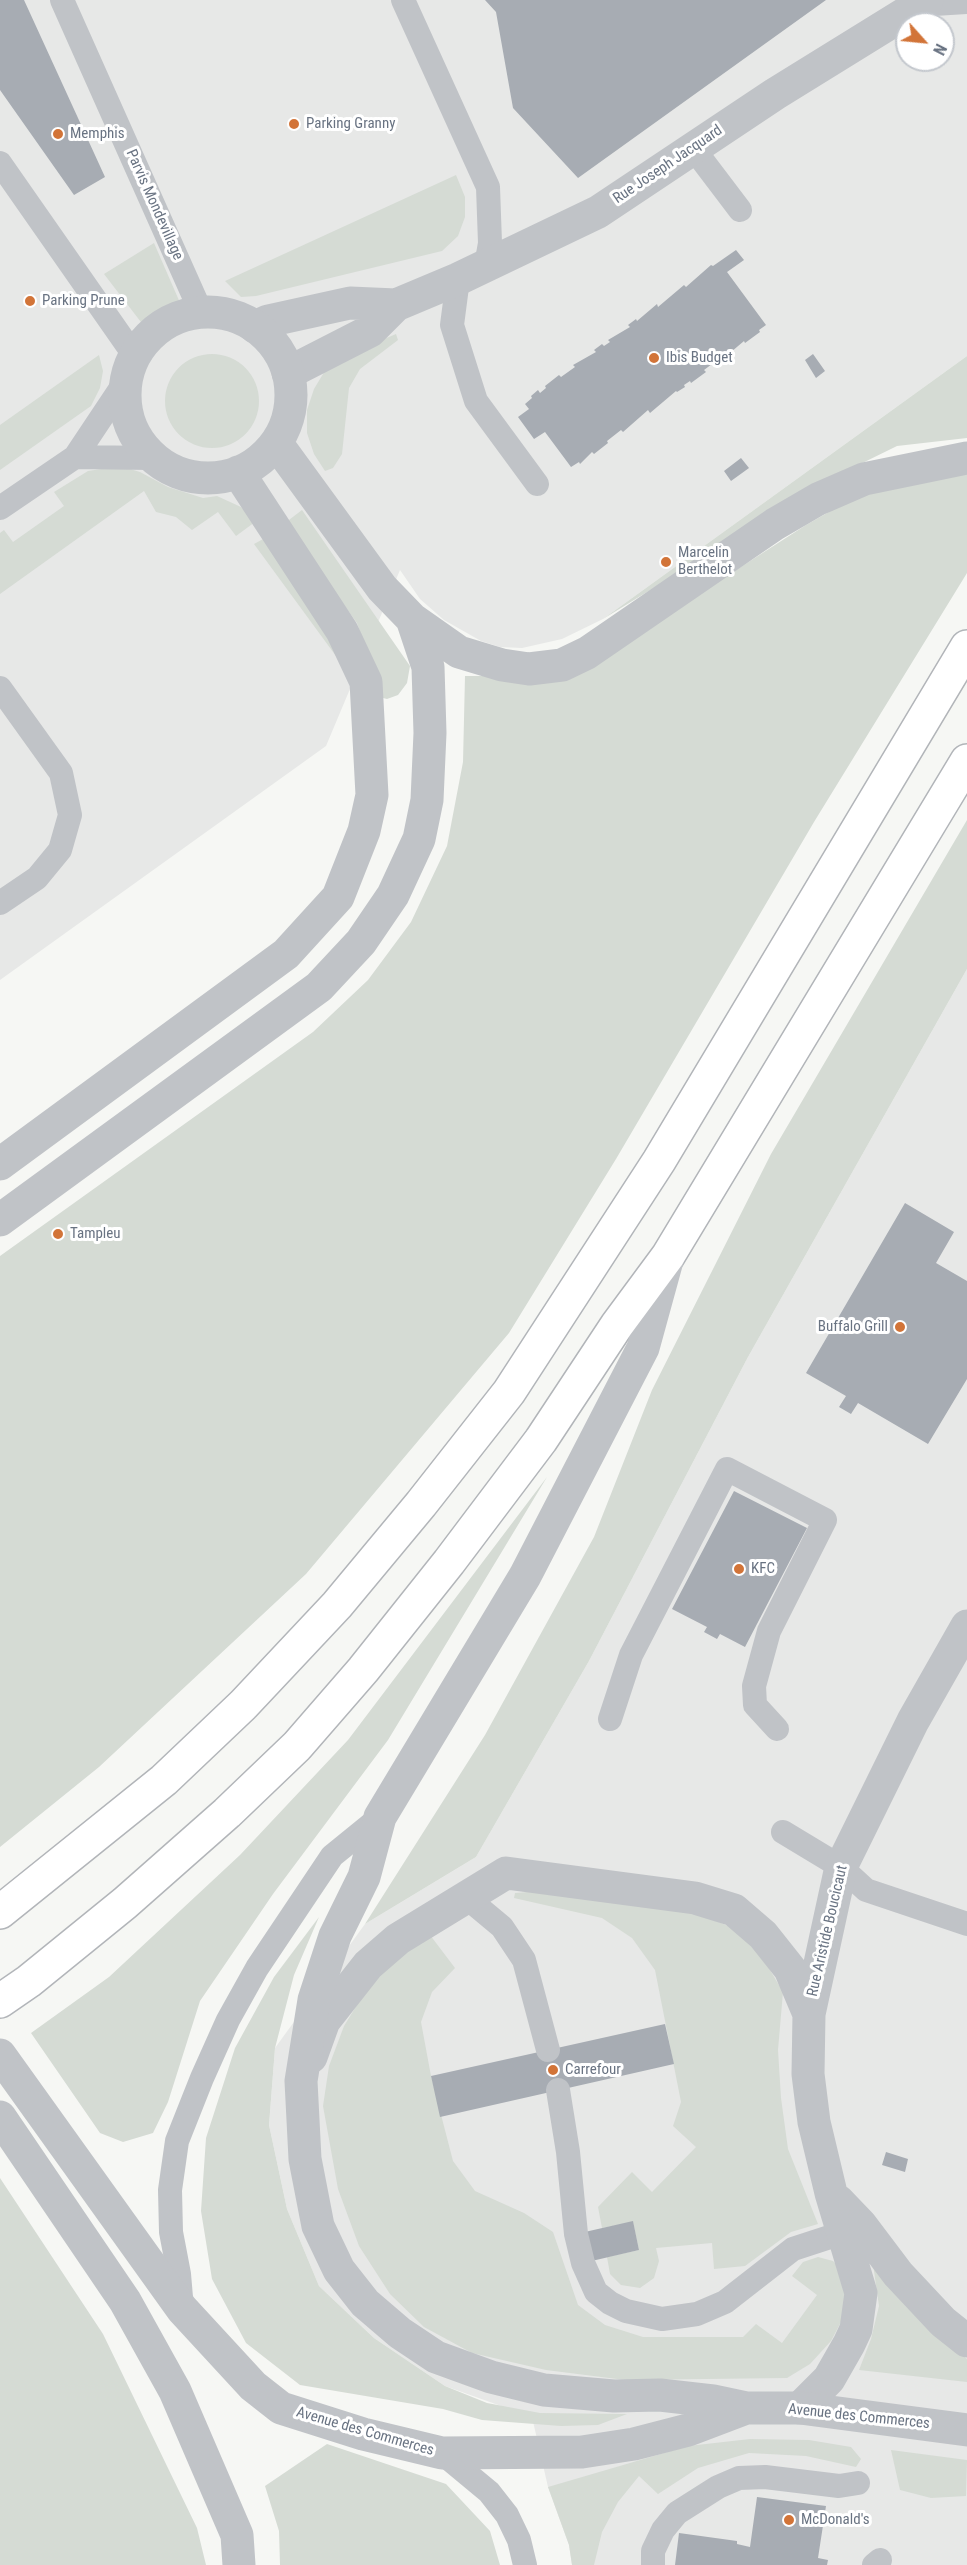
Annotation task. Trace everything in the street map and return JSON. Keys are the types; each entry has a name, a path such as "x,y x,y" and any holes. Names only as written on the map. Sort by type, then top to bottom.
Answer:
{"main road":[{"path":"0,1912 164,1780 243,1705 337,1605 421,1504 509,1392 659,1161 967,647"},
{"path":"0,2001 29,1981 125,1903 227,1813 297,1746 363,1670 456,1553 541,1440 617,1325 668,1256 967,761"}],"street":[{"name":"Rue Joseph Jacquard","path":"288,373 370,331 396,305 472,272 598,212 775,94 922,2"},
{"name":"Rue Joseph Jacquard","path":"255,327 268,321 350,303 396,305"},
{"path":"201,312 233,314 255,327 276,347 288,373 291,402 284,429 277,444 250,467 228,476 201,479 174,472 152,458 129,423 125,410 130,368 151,334 174,319 201,312"},
{"path":"277,444 381,588 412,619 459,652 502,665 529,669 562,665 587,653 775,524 818,499 864,479 967,458"},
{"path":"0,1164 286,954 338,897 364,831 372,795 366,682 342,631 238,472"},
{"path":"0,1220 319,987 362,942 393,895 419,839 427,800 430,733 428,667 412,619"},
{"path":"668,1256 643,1348 525,1576 380,1817 364,1877 335,1936 314,2000 301,2081 305,2159 318,2226 339,2270 366,2303 400,2332 436,2357 490,2377 544,2390 614,2396 660,2395 713,2401 746,2408"},
{"name":"Rue Aristide Boucicaut","path":"800,2408 829,2379 856,2329 861,2293 831,2193 814,2122 808,2074 809,2014 841,1867 913,1721 967,1626"},
{"path":"301,2081 324,2021 368,1965 398,1939 506,1873 695,1898 734,1910 763,1935 790,1969 809,2014"},
{"name":"Avenue des Commerces","path":"0,2055 182,2309 253,2386 281,2408 363,2434 442,2453 582,2452 634,2444 678,2433 746,2408 800,2408 967,2430"},
{"path":"7,2127 125,2301 175,2391 237,2535 239,2565"},
{"name":"Rue Aristide Boucicaut","path":"831,2193 861,2225 898,2274 943,2322 967,2341"}],"lane":[{"name":"Parvis Mondevillage","path":"62,0 201,312"},
{"path":"404,0 488,187 490,243 472,272 452,325 476,402 537,484"},
{"path":"922,2 967,2"},
{"path":"693,148 740,210"},
{"path":"0,163 93,295 130,368 75,457 0,508"},
{"path":"75,457 152,458"},
{"path":"0,688 61,773 70,815 60,850 37,878 0,903"},
{"path":"610,1719 631,1655 727,1469 825,1520 769,1631 754,1686 755,1705 777,1729"},
{"path":"182,2309 179,2274 171,2232 170,2190 177,2141 185,2120 228,2020 257,1968 332,1856 380,1817"},
{"path":"783,1832 841,1867 867,1890 967,1924"},
{"path":"466,1897 501,1927 524,1960 548,2050"},
{"path":"558,2090 568,2152 576,2234 583,2263 596,2292 618,2307 662,2319 697,2314 725,2302 793,2249 843,2233"},
{"path":"442,2453 468,2472 489,2492 507,2515 519,2540 525,2565"},
{"path":"653,2565 653,2551 663,2530 677,2513 718,2487 740,2478 765,2477 839,2486 858,2483"}],"shaded area":[{"path":"0,0 967,0 967,356 603,619 562,639 522,648 500,647 481,641 444,620 420,599 400,570 326,746 0,980"},
{"path":"456,175 465,197 465,217 458,236 442,251 256,296 241,297 225,281"},
{"path":"154,243 181,305 144,326 104,274"},
{"path":"396,334 398,340 360,369 349,388 342,454 333,468 325,471 314,454 307,433 307,410 314,389 326,369 346,355"},
{"path":"212,354 230,357 245,368 256,383 259,401 256,419 245,434 230,445 212,448 194,445 179,434 168,419 165,401 168,383 179,368 194,357"},
{"path":"99,355 103,371 100,388 91,406 0,470 0,425"},
{"path":"967,356 967,438 897,446 840,474 603,619"},
{"path":"120,466 140,472 168,487 203,498 217,496 241,507 255,522 236,536 218,512 192,530 176,517 156,512 144,491 0,594 0,533 4,530 13,542 64,506 54,492 88,471"},
{"path":"967,472 967,573 814,822 616,1159 509,1333 306,1574 99,1767 0,1847 0,1256 313,1032 368,980 411,922 447,846 463,762 465,676 587,666 806,525 869,489"},
{"path":"302,510 410,666 407,683 398,695 383,698 357,623 285,523"},
{"path":"265,538 329,628 344,667 254,544"},
{"path":"967,820 967,969 748,1357 589,1661 476,1857 365,1924 485,1735 594,1537 652,1390 771,1154"},
{"path":"967,969 967,2565 572,2565 569,2545 548,2487 532,2417 445,2386 374,2338 319,2286 287,2209 269,2125 275,2048 365,1924 476,1857 589,1661 748,1357"},
{"path":"547,1477 388,1740 273,1894 200,2001 168,2102 153,2133 123,2142 100,2133 31,2033 109,1977 240,1855 348,1740"},
{"path":"552,1890 690,1910 728,1926 757,1948 783,1992 778,2050 781,2098 788,2149 818,2224 791,2232 745,2266 714,2269 712,2243 656,2248 659,2261 654,2278 640,2288 621,2285 610,2274 607,2257 639,2250 633,2222 602,2228 598,2207 632,2172 652,2192 696,2147 673,2126 681,2102 655,1970 632,1938 602,1918 514,1898 515,1893"},
{"path":"319,1917 294,1975 275,2048 269,2125 287,2209 319,2286 374,2338 445,2386 487,2403 540,2413 627,2414 598,2425 561,2426 482,2420 443,2409 300,2385 246,2343 212,2279 201,2211 206,2138 235,2048 274,1977"},
{"path":"430,1935 455,1968 432,1992 421,2022 431,2076 453,2161 475,2191 524,2213 553,2232 578,2305 605,2325 643,2337 743,2337 756,2324 782,2343 817,2295 792,2276 803,2262 818,2257 833,2261 845,2273 848,2295 843,2318 831,2341 810,2364 787,2378 625,2380 546,2370 472,2353 424,2327 390,2294 359,2246 338,2189 323,2106 329,2066 344,2026 370,1984 402,1951"},
{"path":"0,2178 103,2334 197,2528 206,2565 0,2565"},
{"path":"873,2264 928,2327 967,2359 967,2382 859,2370 871,2339 879,2306"},
{"path":"750,2439 809,2440 851,2447 861,2459 856,2467 806,2456 749,2453 698,2468 658,2494 639,2476 618,2502 602,2532 594,2565 572,2565 569,2545 548,2487 688,2446"},
{"path":"327,2444 446,2484 490,2531 500,2565 280,2565 279,2531 265,2486"},
{"path":"891,2450 967,2460 966,2496 931,2498 900,2490"}],"building":[{"name":"Memphis","path":"0,0 24,0 105,177 74,195 0,90"},
{"path":"485,0 826,0 578,178 513,108 496,12"},
{"name":"Ibis Budget","path":"736,250 744,260 727,272 766,325 759,330 760,332 745,343 744,341 718,363 716,361 704,370 706,372 691,383 690,381 684,385 685,387 676,391 650,413 648,410 623,432 621,430 607,441 608,443 594,454 592,452 580,464 579,462 571,467 545,432 534,439 518,417 529,409 525,404 532,398 531,396 538,390 540,393 559,375 561,377 575,367 573,365 596,352 594,350 602,344 604,346 610,342 608,340 630,327 628,325 636,319 637,321 657,304 658,307 711,265 713,266"},
{"path":"813,354 825,371 816,378 805,360"},
{"path":"741,458 749,468 731,481 724,471"},
{"name":"Buffalo Grill","path":"905,1203 954,1232 936,1263 967,1281 967,1379 928,1444 858,1403 851,1414 839,1407 846,1396 806,1373"},
{"name":"KFC","path":"734,1491 807,1528 745,1647 720,1634 717,1639 704,1632 707,1627 672,1609"},
{"name":"Carrefour","path":"665,2024 674,2064 440,2117 431,2076"},
{"path":"886,2152 908,2159 905,2172 882,2165"},
{"path":"633,2221 639,2250 583,2263 576,2234"},
{"name":"McDonald's","path":"757,2497 826,2506 818,2558 828,2560 827,2565 675,2565 679,2533 737,2541 737,2544 750,2547"}],"place":[{"name":"Parking Granny","path":"294,124"},
{"name":"Memphis","path":"58,134"},
{"name":"Parking Prune","path":"30,301"},
{"name":"Ibis Budget","path":"654,358"},
{"name":"Marcelin Berthelot","path":"666,562"},
{"name":"Tampleu","path":"58,1234"},
{"name":"Buffalo Grill","path":"900,1327"},
{"name":"KFC","path":"739,1569"},
{"name":"Carrefour","path":"553,2070"},
{"name":"McDonald's","path":"789,2520"}]}
